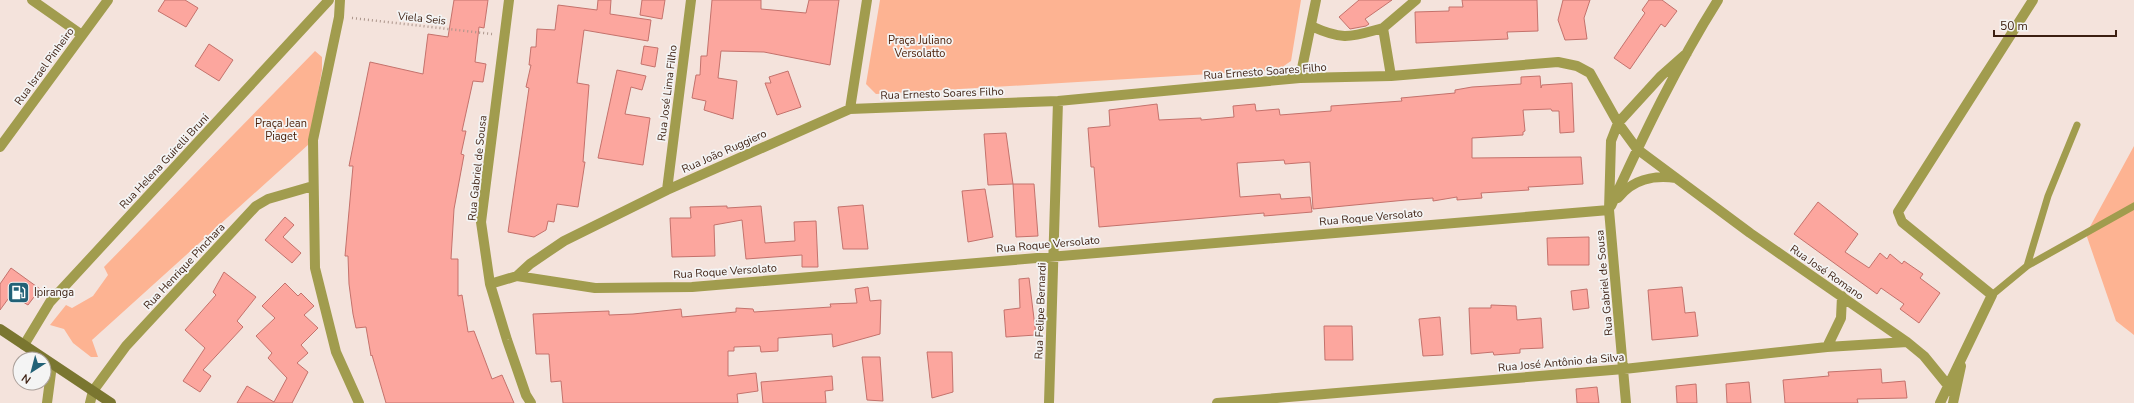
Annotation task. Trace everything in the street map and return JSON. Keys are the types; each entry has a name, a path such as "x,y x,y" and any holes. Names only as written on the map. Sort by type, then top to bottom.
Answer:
{"main road":[{"path":"0,329 32,351"},
{"path":"52,365 111,403"}],"street":[{"path":"32,0 82,35"},
{"name":"Rua Israel Pinheiro","path":"0,147 108,0"},
{"name":"Rua Helena Guirelli Bruni","path":"24,345 50,302 329,0"},
{"path":"340,0 339,17 314,140 313,186 315,268 336,352 359,403"},
{"name":"Rua Gabriel de Sousa","path":"509,0 482,222 490,284 507,340 526,395 531,403"},
{"name":"Rua José Lima Filho","path":"667,190 691,0"},
{"path":"850,109 867,0"},
{"path":"1300,78 1316,0"},
{"path":"1311,26 1327,33 1348,38 1384,28 1416,0"},
{"name":"Rua Gabriel de Sousa","path":"1609,210 1637,149 1687,53 1718,0"},
{"path":"1940,403 1947,385 1960,364 1992,295 1902,222 1898,212 2033,0"},
{"path":"1384,28 1391,76"},
{"name":"Rua Gabriel de Sousa","path":"1626,403 1609,210 1610,141 1618,123 1661,76 1687,53"},
{"name":"Rua Ernesto Soares Filho","path":"850,109 1058,101 1300,78 1391,76 1558,62 1568,63 1590,73 1618,123 1637,149"},
{"name":"Rua Felipe Bernardi","path":"1049,403 1058,101"},
{"name":"Rua João Ruggiero","path":"517,276 530,264 564,241 667,190 850,109"},
{"name":"Rua José Romano","path":"1637,149 1750,234 1907,342 1924,356 1947,385 1954,399"},
{"path":"1609,210 1624,191 1636,181 1661,176 1677,178"},
{"name":"Rua Henrique Pinchara","path":"93,390 126,346 256,206 268,199 313,186"},
{"name":"Rua Roque Versolato","path":"490,284 517,276 595,288 692,287 1054,255 1609,210"},
{"path":"1828,347 1840,318 1842,296"},
{"name":"Rua José Antônio da Silva","path":"1218,403 1624,369 1828,347 1907,342"},
{"path":"1954,399 1960,364"},
{"path":"90,403 93,390"},
{"path":"47,403 49,391"}],"lane":[{"path":"2027,266 2048,196 2078,125"},
{"path":"1992,295 2027,266 2134,206"}],"path":[{"name":"Viela Seis","path":"339,17 504,35"}],"green space":[{"name":"Praça Juliano Versolatto","path":"880,0 1301,0 1291,61 1278,70 876,94 866,84"},
{"name":"Praça Jean Piaget","path":"315,51 322,57 322,70 309,144 92,340 98,357 91,357 73,343 64,329 50,325 66,305 72,308 93,296 108,275 104,267"},
{"path":"2134,146 2134,335 2116,321 2086,234"}],"building":[{"path":"165,0 185,0 198,8 186,27 158,11"},
{"path":"454,0 488,0 484,28 479,27 475,62 486,64 483,82 473,81 462,131 466,131 461,154 464,155 454,209 451,259 458,259 458,296 462,295 468,332 474,331 492,379 502,375 514,403 386,403 372,355 371,356 366,327 356,328 353,314 349,284 348,256 345,256 353,166 349,166 370,62 423,74 428,34 448,37"},
{"path":"598,0 611,0 610,14 651,20 648,41 584,30 577,83 589,85 583,162 585,162 578,207 557,204 554,222 548,221 546,230 534,237 508,232 529,88 526,87 531,65 529,65 531,47 536,47 537,29 555,30 558,5 597,10"},
{"path":"642,0 665,0 662,19 640,15"},
{"path":"712,0 761,0 761,9 806,13 809,0 839,0 830,65 764,52 721,51 718,78 737,81 733,119 704,110 706,101 692,98 696,75 700,75 701,56 707,56"},
{"path":"1359,0 1392,0 1365,19 1369,24 1350,29 1339,17"},
{"path":"1462,0 1537,0 1538,31 1507,32 1508,39 1416,43 1415,12 1449,11 1449,7 1463,7"},
{"path":"1563,0 1590,0 1584,18 1587,39 1565,40 1558,20"},
{"path":"1649,0 1662,0 1677,11 1665,27 1661,24 1630,69 1614,58 1645,13 1642,10"},
{"path":"209,44 233,60 219,81 195,66"},
{"path":"644,46 658,48 655,67 641,64"},
{"path":"617,70 646,76 642,90 631,87 625,114 650,118 643,165 598,158"},
{"path":"788,71 801,107 777,115 765,83 771,83 769,77"},
{"path":"1540,76 1541,88 1542,85 1572,83 1574,132 1560,133 1559,111 1552,111 1551,109 1523,110 1525,131 1523,132 1523,135 1472,138 1472,158 1581,157 1583,184 1528,187 1529,190 1481,193 1482,198 1457,200 1457,197 1433,201 1433,198 1313,209 1310,162 1285,164 1284,160 1237,163 1240,197 1280,194 1281,199 1310,197 1312,212 1264,216 1264,213 1099,227 1094,167 1091,167 1088,128 1110,126 1109,110 1157,104 1159,120 1201,118 1201,120 1234,117 1233,106 1255,104 1256,111 1279,109 1280,115 1331,111 1331,106 1402,101 1401,98 1455,93 1455,90 1472,87 1521,84 1521,77"},
{"path":"1006,133 1013,184 988,185 984,134"},
{"path":"1013,184 1034,184 1038,236 1016,237"},
{"path":"985,189 993,237 968,242 962,191"},
{"path":"1818,202 1858,234 1845,252 1869,268 1880,253 1887,259 1890,254 1902,264 1904,261 1923,274 1920,278 1940,293 1919,323 1900,309 1904,304 1881,288 1877,294 1794,234"},
{"path":"863,205 868,249 843,249 838,207"},
{"path":"727,206 727,208 761,206 765,243 795,241 794,222 816,221 818,267 802,267 802,255 746,259 742,220 714,225 715,256 672,257 670,218 691,218 690,207"},
{"path":"285,217 294,225 283,237 301,253 292,263 265,240"},
{"path":"1589,237 1589,265 1548,265 1547,238"},
{"name":"Ipiranga","path":"11,268 40,289 28,305 11,295 0,310 0,284"},
{"path":"224,272 256,297 237,321 243,327 203,370 211,376 200,392 183,381 205,348 185,330 216,295 213,292"},
{"path":"1029,278 1036,335 1006,337 1004,310 1020,308 1019,279"},
{"path":"285,283 298,296 301,293 314,306 304,315 318,328 301,345 308,353 297,363 308,372 292,403 237,403 247,386 274,402 287,378 268,358 272,353 256,336 275,318 262,306"},
{"path":"868,287 870,301 881,300 880,334 833,347 832,334 778,338 778,351 761,352 760,346 734,347 734,351 728,351 728,376 756,373 758,391 737,394 738,403 563,403 561,381 551,382 549,354 536,354 533,314 609,311 609,315 681,309 682,317 736,312 736,308 753,309 754,312 831,307 830,304 857,303 855,289"},
{"path":"1682,287 1685,313 1695,312 1698,336 1652,340 1648,290"},
{"path":"1587,289 1589,308 1573,310 1571,291"},
{"path":"1491,305 1516,306 1517,320 1541,318 1543,348 1520,349 1520,353 1494,355 1493,352 1471,354 1469,308 1491,308"},
{"path":"1440,317 1443,355 1423,356 1419,319"},
{"path":"1324,326 1352,326 1353,360 1325,360"},
{"path":"927,352 952,352 953,392 932,398"},
{"path":"862,357 880,357 883,401 867,400"},
{"path":"1881,369 1882,383 1905,381 1907,398 1857,399 1858,403 1785,403 1783,380 1829,376 1828,372"},
{"path":"832,376 833,390 825,391 826,403 763,403 761,382"},
{"path":"1749,382 1751,403 1727,403 1726,384"},
{"path":"1696,384 1697,403 1677,403 1676,386"},
{"path":"1597,387 1599,403 1577,403 1576,389"}],"place":[{"name":"Ipiranga","path":"19,292"}]}
